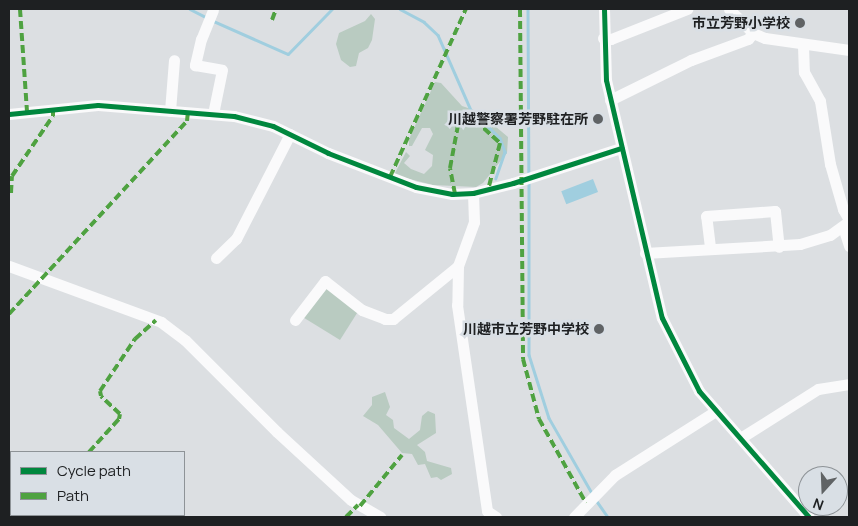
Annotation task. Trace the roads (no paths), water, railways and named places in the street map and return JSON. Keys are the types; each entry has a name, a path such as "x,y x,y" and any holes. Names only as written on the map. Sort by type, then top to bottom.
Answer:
{"street":[{"path":"604,9 603,38 610,100 645,253 662,318 671,342 699,391 742,437 810,517"},
{"path":"603,38 611,39 687,9"},
{"path":"729,9 753,33 803,46 849,50"},
{"path":"213,10 200,39 194,65 222,70 213,114"},
{"path":"610,100 690,60 748,39 753,33"},
{"path":"803,46 804,72 820,102 830,164 847,223 849,246"},
{"path":"170,111 174,60"},
{"path":"9,114 98,105 213,114 262,122 334,156 416,187 452,194 473,193 521,181 621,148"},
{"path":"216,258 236,239 290,134"},
{"path":"473,193 472,235 458,266 459,331 492,514 478,517"},
{"path":"710,247 706,216 775,211 779,248"},
{"path":"645,253 710,247 779,248 830,235 847,223"},
{"path":"9,266 161,322 185,340 351,500 382,517"},
{"path":"295,320 325,281 362,310 385,320 393,319 458,266"},
{"path":"742,437 818,389 849,384"},
{"path":"574,517 615,475 716,411"}],"water":[{"path":"593,179 598,192 566,204 561,191"}],"waterway":[{"path":"190,9 206,17"},
{"path":"211,20 288,54 332,9"},
{"path":"400,9 424,22 438,35 471,110 500,138 505,152 496,178"},
{"path":"528,9 529,173"},
{"path":"529,181 529,355 549,418 592,493"},
{"path":"596,500 608,517"}],"place":[{"name":"市立芳野小学校","path":"800,23"},
{"name":"川越警察署芳野駐在所","path":"598,119"},
{"name":"川越市立芳野中学校","path":"599,329"}]}
